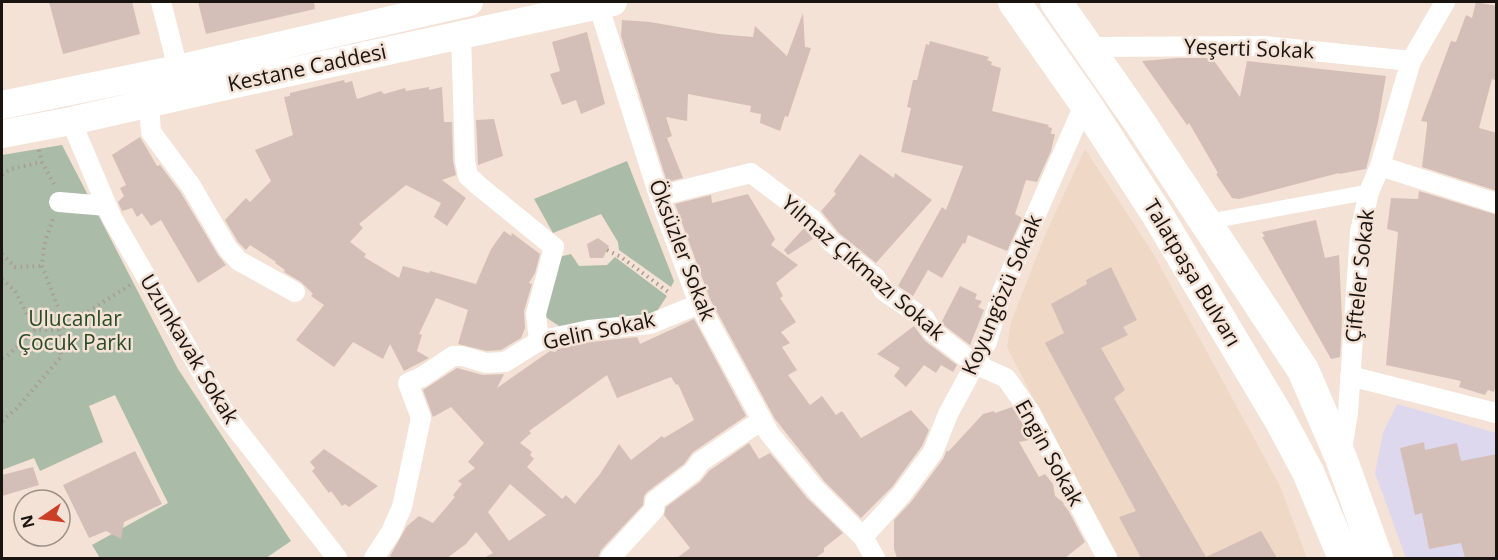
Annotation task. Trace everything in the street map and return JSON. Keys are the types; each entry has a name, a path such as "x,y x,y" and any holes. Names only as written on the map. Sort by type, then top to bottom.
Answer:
{"main road":[{"name":"Kestane Caddesi","path":"2,105 178,69 469,2"},
{"name":"Talatpaşa Bulvarı","path":"1014,2 1085,103 1157,214 1279,418 1308,472 1344,558"},
{"name":"Talatpaşa Bulvarı","path":"1056,2 1206,222 1303,370 1341,458 1377,558"},
{"name":"Kestane Caddesi","path":"14,133 605,3"}],"street":[{"path":"161,2 178,69"},
{"name":"Çifteler Sokak","path":"1341,458 1348,413 1360,232 1369,192 1380,166 1411,61 1445,2"},
{"name":"Öksüzler Sokak","path":"605,3 693,307 769,433 816,490 863,537 875,558"},
{"path":"461,35 465,161 468,176 496,202 554,247 536,314 539,341"},
{"name":"Yeşerti Sokak","path":"1087,47 1264,46 1411,61"},
{"path":"149,103 151,132 191,186 228,249 239,261 295,292"},
{"name":"Koyungözü Sokak","path":"863,537 901,495 933,452 948,414 987,342 1002,292 1085,103"},
{"name":"Uzunkavak Sokak","path":"71,122 107,206 228,418 337,558"},
{"path":"1380,166 1497,203"},
{"name":"Yılmaz Çıkmazı Sokak","path":"659,196 752,173 812,219 831,242 876,278 884,291 925,319 932,331 975,364"},
{"path":"1206,222 1369,192"},
{"path":"60,202 107,206"},
{"name":"Gelin Sokak","path":"374,558 391,532 402,507 421,418 408,383 422,377 453,356 462,356 486,363 506,362 539,341 589,330 650,324 693,307"},
{"name":"Engin Sokak","path":"975,364 1006,378 1030,411 1107,558"},
{"path":"1350,376 1497,412"},
{"path":"610,558 654,510 655,501 693,472 700,462 762,420"}],"path":[{"path":"2,421 17,408 61,357 58,307 42,266 44,245 60,202 59,191 42,162 14,133"},
{"path":"2,175 11,169 42,162"},
{"path":"607,250 621,257 693,307"},
{"path":"2,254 15,267 42,266"},
{"path":"2,358 35,330 59,330 146,275"},
{"path":"2,279 15,291 35,330"}],"shaded area":[{"path":"1085,149 1154,255 1280,486 1307,558 1119,558 1097,522 1007,347 1011,322 1046,233"},
{"path":"1397,404 1496,433 1496,558 1406,558 1375,473 1383,433"}],"green space":[{"name":"Ulucanlar Çocuk Parkı","path":"62,145 178,369 291,541 266,558 100,558 92,545 168,503 115,395 89,406 103,442 40,471 34,458 2,470 2,155"},
{"path":"627,161 674,281 671,287 619,250 618,242 601,214 553,233 534,199"},
{"path":"571,254 579,266 607,265 615,257 667,296 653,317 559,326 544,316 559,257"}],"building":[{"path":"49,2 132,2 140,34 63,54"},
{"path":"198,2 314,2 315,9 206,34"},
{"path":"1476,2 1497,6 1497,81 1492,79 1479,128 1497,133 1497,191 1422,167 1427,122 1421,121 1451,41 1456,42 1466,15 1472,18"},
{"path":"803,13 805,47 811,48 788,117 785,116 780,131 760,123 761,114 750,112 751,106 688,94 687,121 666,117 672,136 667,138 683,178 667,182 621,36 622,20 753,37 755,26 787,56"},
{"path":"587,32 605,104 581,114 576,100 562,105 550,74 560,71 552,42"},
{"path":"930,41 989,57 987,60 992,62 991,65 1001,68 992,111 1049,125 1048,127 1052,128 1051,134 1055,134 1051,151 1037,182 1026,180 1015,214 1022,218 1007,251 968,235 965,244 963,243 942,278 928,270 913,296 898,286 942,207 946,210 963,166 901,152 911,108 907,107 913,80 917,80 926,44 929,45"},
{"path":"1212,58 1240,97 1247,61 1386,76 1378,122 1366,169 1339,173 1239,199 1232,198 1216,174 1218,173 1189,123 1187,125 1142,61"},
{"path":"344,80 345,83 352,81 357,99 381,91 384,94 405,88 406,91 442,87 444,122 452,122 453,161 456,175 442,180 466,198 447,226 434,217 441,203 406,185 359,224 363,228 350,242 366,254 364,257 399,278 403,266 476,284 491,249 504,231 511,236 512,233 540,254 535,273 529,283 532,284 524,311 525,328 521,338 501,350 487,351 458,344 468,310 436,298 419,334 422,335 417,351 429,358 404,371 390,344 383,359 353,342 334,367 296,340 324,305 311,296 313,294 301,282 284,272 285,270 276,262 250,245 246,250 238,242 225,220 246,198 250,202 271,181 255,150 293,135 284,97 290,96 290,93"},
{"path":"494,119 503,156 478,165 476,120"},
{"path":"140,137 157,166 160,165 181,193 226,265 198,283 161,220 151,226 142,213 137,217 132,208 122,211 118,202 124,196 120,188 126,185 112,155"},
{"path":"860,154 894,178 895,173 932,200 876,263 839,233 821,211 836,194 834,191"},
{"path":"1419,191 1497,215 1497,381 1494,392 1488,390 1485,395 1459,387 1461,381 1386,365 1398,232 1387,229 1391,198 1418,199"},
{"path":"748,194 775,239 771,245 798,265 776,283 783,296 780,298 796,322 781,332 790,343 782,347 797,370 788,375 810,405 822,396 836,415 842,411 861,438 911,410 929,430 922,446 892,487 861,518 825,482 775,419 710,299 675,204 711,195 712,203"},
{"path":"1316,220 1325,258 1339,255 1342,319 1340,357 1331,359 1262,237 1265,237 1262,232"},
{"path":"804,228 813,239 788,255 784,250"},
{"path":"598,238 609,246 603,258 590,258 587,244"},
{"path":"1111,267 1137,320 1123,327 1128,335 1101,348 1125,390 1114,398 1206,557 1261,531 1277,558 1141,558 1119,517 1136,511 1045,343 1064,333 1051,304 1087,284 1086,280"},
{"path":"960,286 977,294 975,299 982,301 978,307 984,310 970,345 941,323"},
{"path":"694,319 746,416 693,452 684,464 647,492 643,505 601,550 598,558 484,558 493,553 476,532 466,544 447,558 392,558 390,556 407,526 419,516 433,523 455,497 453,495 462,484 458,481 475,468 468,462 484,443 451,407 433,417 423,390 457,368 483,375 504,374 497,388 550,351 555,352 558,349 591,342 637,337 640,344","holes":["607,375 617,398 671,377 676,385 678,384 694,420 664,438 662,436 631,460 619,444 600,474 575,504 566,495 562,499 527,467 534,459 530,455 532,452 520,443 531,433 529,431","510,484 546,515 509,541 488,512"]},
{"path":"914,326 925,341 957,365 953,372 941,365 936,373 924,365 906,387 894,376 900,368 877,354"},
{"path":"1012,407 1029,440 1019,442 1039,477 1045,474 1053,484 1055,496 1064,503 1085,542 1065,558 897,558 894,549 894,520 911,502 943,459 947,450 948,452 983,414 994,411 995,413"},
{"path":"1424,442 1425,450 1457,443 1461,461 1497,454 1497,558 1465,558 1461,543 1429,549 1422,513 1415,515 1400,448"},
{"path":"749,443 759,459 770,453 807,498 843,533 815,558 677,558 690,548 664,515 666,507 700,482 709,471"},
{"path":"324,449 378,486 349,507 345,504 342,506 312,471 315,468 310,462"},
{"path":"135,451 162,504 124,522 121,539 106,531 89,538 72,503 72,488 64,488 63,485"},
{"path":"33,467 39,485 29,488 12,488 12,493 2,496 2,475"}]}
